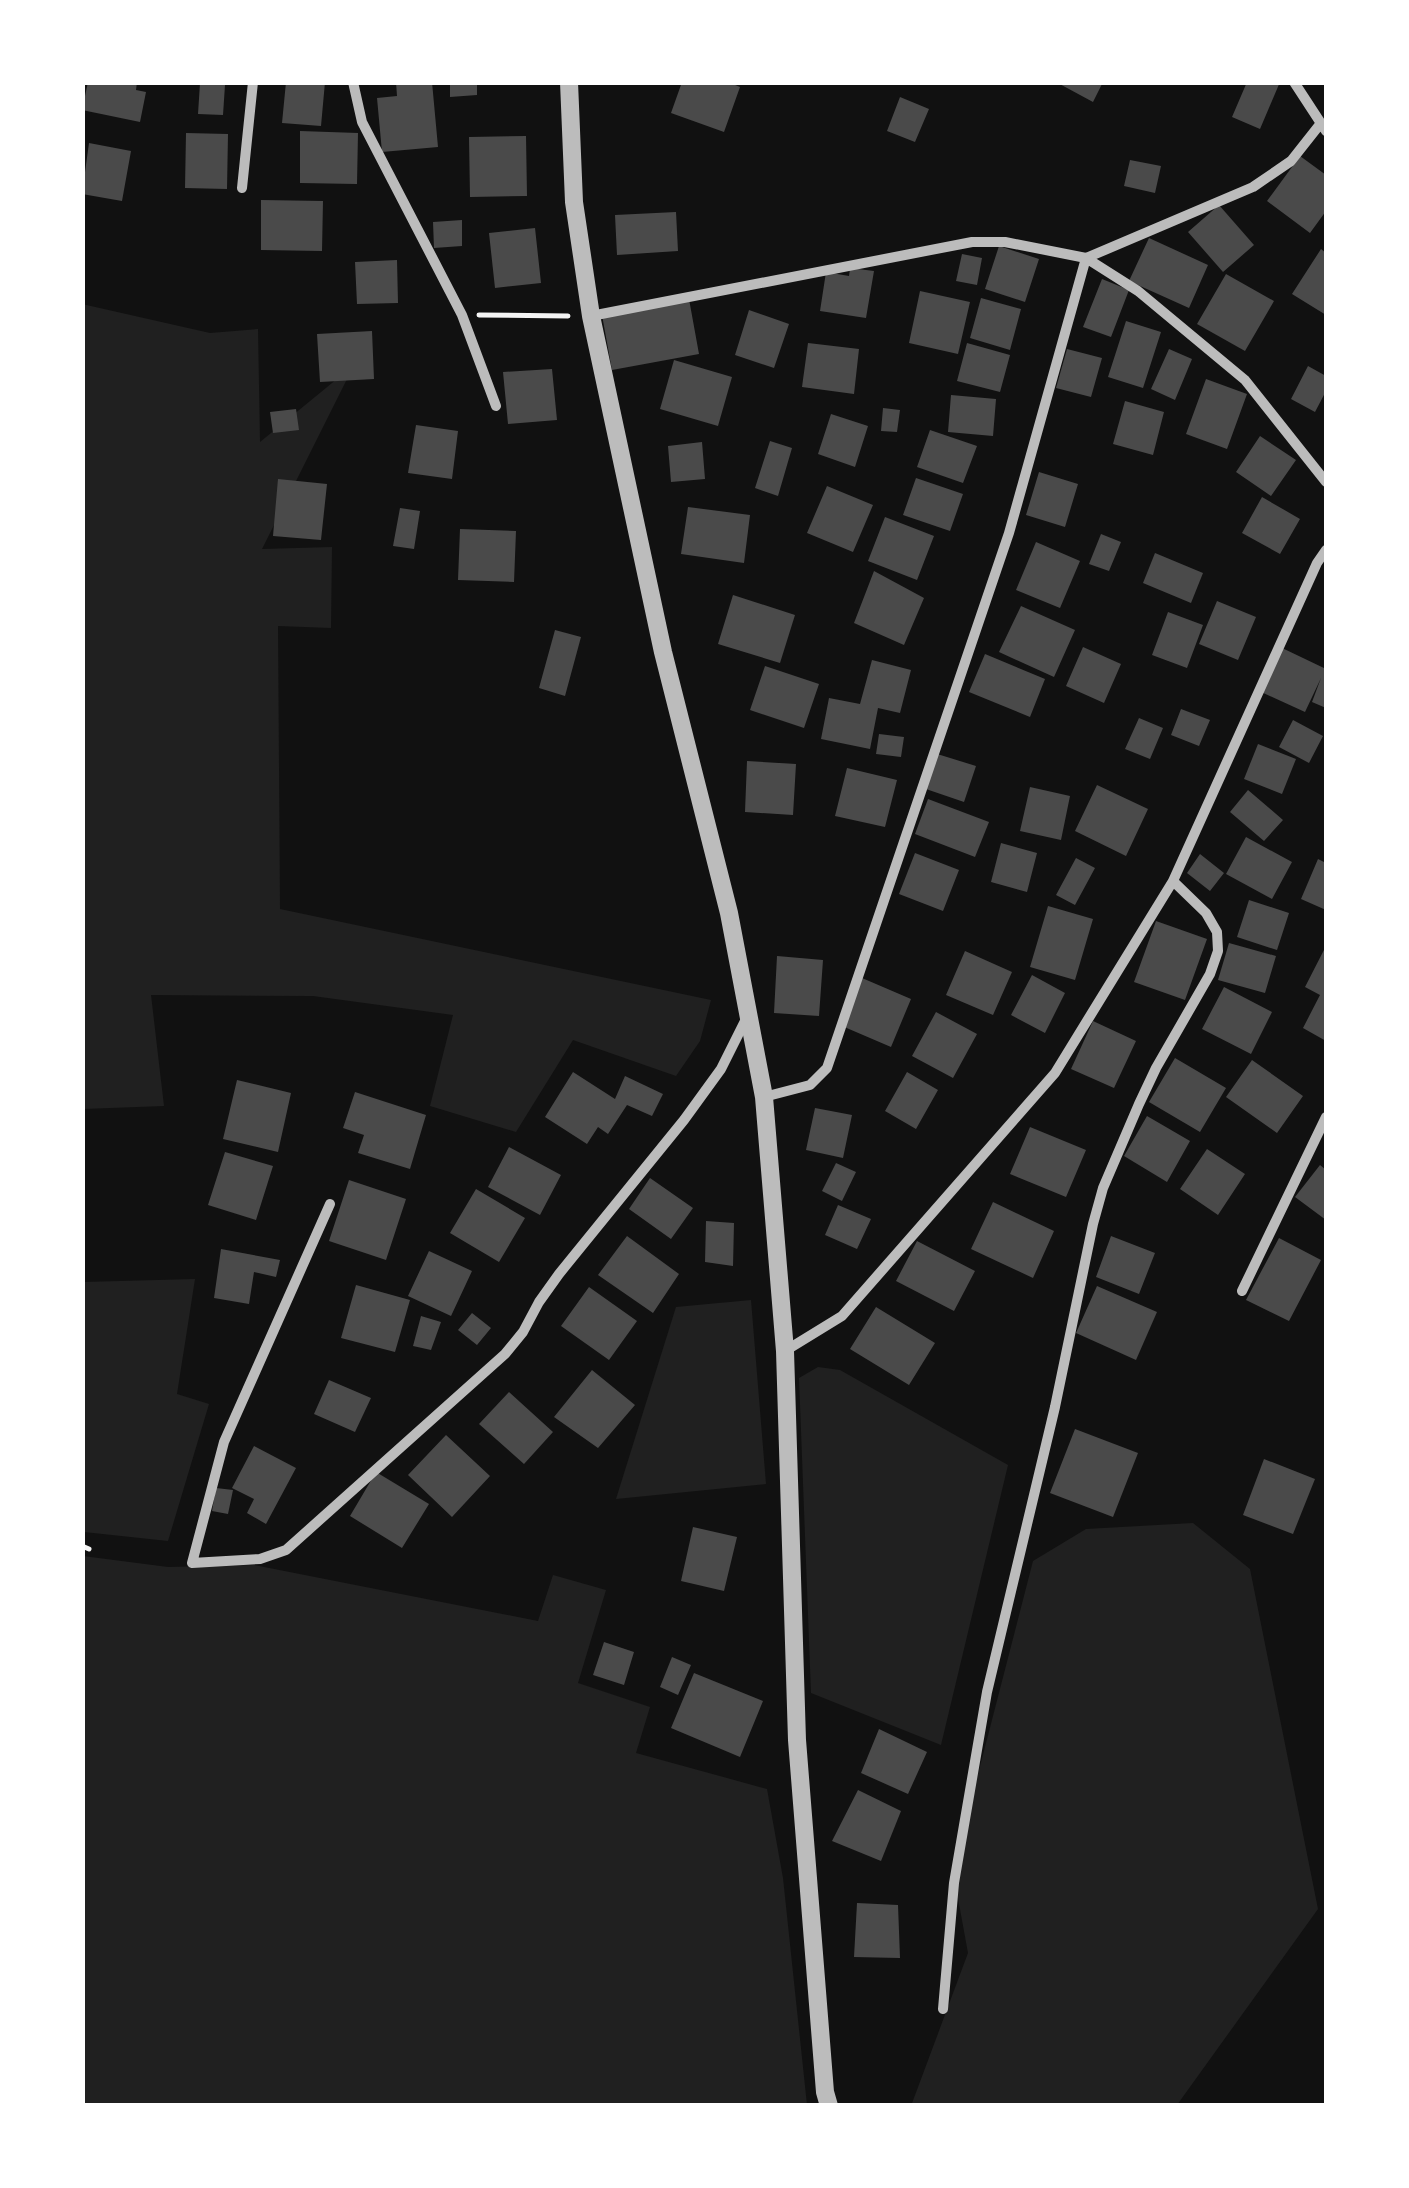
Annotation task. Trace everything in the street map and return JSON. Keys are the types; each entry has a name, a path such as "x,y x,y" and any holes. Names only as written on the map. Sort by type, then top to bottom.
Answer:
{"street":[{"path":"242,188 253,82"},
{"path":"354,82 362,122 462,314 496,406"},
{"path":"569,82 574,202 591,316 662,652 729,913 764,1097 785,1351 796,1740 829,2106"},
{"path":"1086,258 1253,187 1291,162 1324,127 1294,82"},
{"path":"591,316 972,242 1006,242 1086,258 1138,291 1245,380 1326,482"},
{"path":"764,1097 810,1084 826,1068 1009,534 1086,258"},
{"path":"785,1351 842,1316 1054,1073 1172,882 1326,550"},
{"path":"942,2009 954,1883 986,1692 1068,1352 1102,1188 1156,1068 1210,974 1218,951 1217,932 1206,913 1172,882"},
{"path":"330,1204 224,1442 192,1564 260,1559 286,1550 505,1354 559,1274 721,1069 748,1014"},
{"path":"1242,1291 1326,1117"}],"path":[{"path":"462,314 591,316"}],"shaded area":[{"path":"82,304 210,333 258,329 260,442 354,365 262,549 332,547 331,628 278,626 280,909 711,1000 700,1041 676,1076 573,1040 516,1132 430,1106 453,1015 313,996 151,995 164,1106 83,1109"},
{"path":"195,1279 177,1394 209,1404 168,1541 84,1532 83,1282"},
{"path":"751,1300 766,1484 616,1499 676,1307"},
{"path":"818,1367 840,1370 1008,1465 941,1745 811,1693 799,1378"},
{"path":"1193,1523 1250,1569 1318,1909 1177,2105 911,2106 968,1953 953,1871 1033,1561 1086,1529"},
{"path":"83,1556 168,1567 254,1565 538,1621 553,1575 606,1590 578,1683 650,1707 636,1753 767,1789 783,1878 807,2105 83,2106"}],"building":[{"path":"88,82 137,82 136,90 146,92 140,122 82,110"},
{"path":"286,82 325,82 321,126 282,123"},
{"path":"396,82 432,82 438,147 382,152 377,98 397,96"},
{"path":"450,82 477,82 477,95 450,97"},
{"path":"682,82 728,82 740,87 724,132 671,113"},
{"path":"1056,82 1103,82 1093,102"},
{"path":"1247,82 1280,82 1260,129 1232,117"},
{"path":"200,83 225,85 223,115 198,114"},
{"path":"900,97 929,109 915,142 887,131"},
{"path":"300,131 358,133 357,184 300,183"},
{"path":"186,133 228,134 227,189 185,188"},
{"path":"526,136 527,196 470,197 469,137"},
{"path":"89,143 131,151 122,201 82,194"},
{"path":"1300,156 1326,175 1326,211 1310,233 1267,201"},
{"path":"1130,160 1161,166 1155,193 1124,186"},
{"path":"261,200 323,201 322,251 261,250"},
{"path":"1219,205 1254,245 1223,272 1188,232"},
{"path":"676,212 678,251 617,255 615,215"},
{"path":"462,220 462,246 434,248 433,222"},
{"path":"535,228 541,283 495,288 489,233"},
{"path":"1149,238 1208,265 1189,308 1129,281"},
{"path":"999,246 1039,259 1025,302 985,289"},
{"path":"1321,249 1326,253 1326,315 1292,294"},
{"path":"962,254 982,258 977,285 956,281"},
{"path":"397,260 398,303 357,304 355,262"},
{"path":"850,268 874,271 866,318 820,311 826,272 849,276"},
{"path":"1226,274 1274,301 1245,351 1197,324"},
{"path":"1102,279 1129,290 1111,337 1083,327"},
{"path":"920,291 970,302 958,354 909,343"},
{"path":"981,298 1021,309 1010,350 970,338"},
{"path":"689,299 699,354 612,370 602,315"},
{"path":"749,310 789,324 774,368 735,355"},
{"path":"1126,321 1161,332 1143,388 1108,377"},
{"path":"372,331 374,379 320,382 317,334"},
{"path":"808,343 859,349 854,394 802,387"},
{"path":"967,343 1010,355 1000,392 957,381"},
{"path":"1067,349 1102,358 1091,397 1056,388"},
{"path":"1169,349 1192,359 1175,400 1151,389"},
{"path":"674,360 732,377 718,426 660,409"},
{"path":"1308,366 1326,376 1326,391 1315,412 1291,399"},
{"path":"552,369 557,420 508,424 503,372"},
{"path":"1206,379 1247,394 1227,449 1186,434"},
{"path":"951,395 996,399 993,436 948,432"},
{"path":"1125,401 1164,412 1153,455 1113,444"},
{"path":"883,408 900,410 897,432 881,431"},
{"path":"296,409 299,430 273,433 270,412"},
{"path":"831,414 868,426 855,467 818,454"},
{"path":"416,425 458,431 452,479 408,473"},
{"path":"930,430 977,446 963,483 917,467"},
{"path":"1260,436 1296,460 1271,496 1236,472"},
{"path":"770,441 792,448 778,496 755,488"},
{"path":"702,442 705,479 671,482 668,446"},
{"path":"1039,472 1078,484 1065,527 1026,515"},
{"path":"916,478 963,494 950,531 903,515"},
{"path":"278,479 327,484 321,540 273,536"},
{"path":"827,486 873,505 853,552 807,533"},
{"path":"1262,497 1300,519 1280,554 1242,533"},
{"path":"688,507 750,515 744,563 681,554"},
{"path":"400,508 420,511 414,549 393,546"},
{"path":"885,517 934,536 917,580 868,561"},
{"path":"460,529 516,531 514,582 458,580"},
{"path":"1101,534 1121,542 1109,571 1089,564"},
{"path":"1036,542 1080,561 1060,608 1016,590"},
{"path":"1155,553 1203,573 1191,603 1143,583"},
{"path":"874,571 924,598 904,645 854,623"},
{"path":"733,595 795,615 780,663 718,644"},
{"path":"1217,601 1256,617 1238,660 1199,644"},
{"path":"1021,606 1075,630 1054,677 999,652"},
{"path":"1168,612 1203,625 1187,668 1152,655"},
{"path":"555,630 581,637 565,696 539,688"},
{"path":"1083,647 1121,664 1104,703 1066,686"},
{"path":"1280,647 1326,669 1326,708 1312,702 1321,678 1305,712 1259,691"},
{"path":"985,654 1045,679 1030,717 969,692"},
{"path":"872,660 911,670 900,713 878,708 870,749 821,739 829,698 860,704"},
{"path":"765,666 819,684 804,728 750,710"},
{"path":"1181,709 1210,720 1199,746 1171,735"},
{"path":"1139,718 1163,728 1150,759 1125,749"},
{"path":"1293,720 1323,736 1309,763 1279,747"},
{"path":"879,734 904,737 901,757 876,754"},
{"path":"1258,744 1296,759 1282,794 1244,779"},
{"path":"934,753 976,766 964,802 923,788"},
{"path":"747,761 796,764 793,815 745,812"},
{"path":"847,768 897,780 885,827 835,816"},
{"path":"1097,785 1148,809 1126,856 1075,831"},
{"path":"1030,787 1070,796 1061,840 1020,831"},
{"path":"1248,790 1283,820 1264,841 1230,812"},
{"path":"928,799 989,822 975,857 915,834"},
{"path":"1246,837 1292,862 1272,899 1226,874"},
{"path":"1001,843 1037,853 1027,892 991,882"},
{"path":"915,853 959,870 943,911 899,894"},
{"path":"1200,854 1224,873 1210,891 1187,873"},
{"path":"1076,858 1095,868 1075,905 1056,895"},
{"path":"1318,859 1326,863 1326,910 1301,899"},
{"path":"1249,900 1289,913 1277,950 1237,937"},
{"path":"1048,906 1093,919 1075,980 1030,967"},
{"path":"1156,921 1207,939 1185,1000 1134,982"},
{"path":"1229,943 1276,956 1265,993 1218,980"},
{"path":"1326,946 1326,1041 1303,1028 1320,995 1305,987"},
{"path":"965,951 1012,972 993,1015 946,995"},
{"path":"777,956 823,960 819,1016 774,1013"},
{"path":"1032,975 1065,993 1045,1033 1011,1015"},
{"path":"862,978 911,999 891,1047 842,1026"},
{"path":"1224,987 1272,1012 1251,1054 1202,1029"},
{"path":"936,1012 977,1034 953,1078 912,1056"},
{"path":"1093,1021 1136,1041 1114,1088 1071,1069"},
{"path":"1175,1058 1226,1088 1200,1132 1149,1102"},
{"path":"1252,1060 1303,1096 1277,1133 1226,1097"},
{"path":"573,1072 615,1099 625,1076 663,1094 652,1116 627,1105 608,1134 598,1127 587,1144 545,1117"},
{"path":"907,1072 938,1090 916,1129 885,1111"},
{"path":"237,1080 291,1093 278,1152 223,1139"},
{"path":"355,1092 426,1115 410,1169 358,1153 364,1135 343,1128"},
{"path":"815,1108 852,1115 843,1158 806,1150"},
{"path":"1147,1116 1190,1141 1167,1182 1124,1156"},
{"path":"1030,1127 1086,1150 1066,1197 1010,1174"},
{"path":"509,1147 561,1175 540,1215 488,1187"},
{"path":"1207,1149 1245,1174 1218,1215 1180,1189"},
{"path":"225,1152 273,1166 256,1220 208,1205"},
{"path":"836,1163 856,1172 842,1201 822,1191"},
{"path":"1320,1165 1326,1170 1326,1220 1295,1197"},
{"path":"650,1178 693,1208 671,1239 629,1209"},
{"path":"349,1180 406,1199 386,1260 329,1241"},
{"path":"476,1189 525,1218 499,1262 450,1233"},
{"path":"993,1202 1054,1231 1033,1278 971,1249"},
{"path":"838,1205 871,1219 857,1249 825,1235"},
{"path":"706,1221 734,1223 733,1266 705,1262"},
{"path":"627,1236 679,1274 653,1313 598,1275"},
{"path":"1111,1236 1155,1253 1139,1294 1096,1277"},
{"path":"1279,1238 1321,1260 1289,1321 1246,1300"},
{"path":"917,1241 975,1271 954,1311 896,1281"},
{"path":"221,1249 280,1260 276,1277 254,1272 249,1304 214,1298"},
{"path":"429,1251 472,1271 451,1316 408,1296"},
{"path":"356,1285 410,1300 395,1352 341,1338"},
{"path":"1097,1286 1157,1312 1136,1360 1076,1333"},
{"path":"589,1287 637,1321 609,1360 561,1326"},
{"path":"876,1307 935,1343 909,1385 850,1349"},
{"path":"472,1313 491,1328 477,1345 458,1330"},
{"path":"421,1316 441,1322 431,1350 413,1346"},
{"path":"592,1370 635,1405 598,1448 554,1417"},
{"path":"329,1380 371,1398 355,1432 314,1414"},
{"path":"509,1392 553,1432 524,1464 479,1424"},
{"path":"1075,1429 1138,1453 1113,1517 1050,1493"},
{"path":"446,1435 490,1476 452,1517 408,1475"},
{"path":"254,1446 296,1468 266,1524 247,1513 254,1499 232,1488"},
{"path":"1264,1459 1315,1479 1293,1534 1243,1515"},
{"path":"376,1472 429,1504 402,1548 350,1516"},
{"path":"216,1488 233,1490 228,1514 212,1511"},
{"path":"693,1527 737,1537 724,1591 681,1581"},
{"path":"604,1642 634,1652 624,1685 593,1675"},
{"path":"672,1657 691,1665 678,1695 660,1687"},
{"path":"694,1673 763,1701 740,1757 671,1728"},
{"path":"879,1729 927,1752 908,1794 861,1773"},
{"path":"858,1790 901,1811 881,1861 832,1841"},
{"path":"857,1903 898,1905 900,1958 854,1957"}]}
